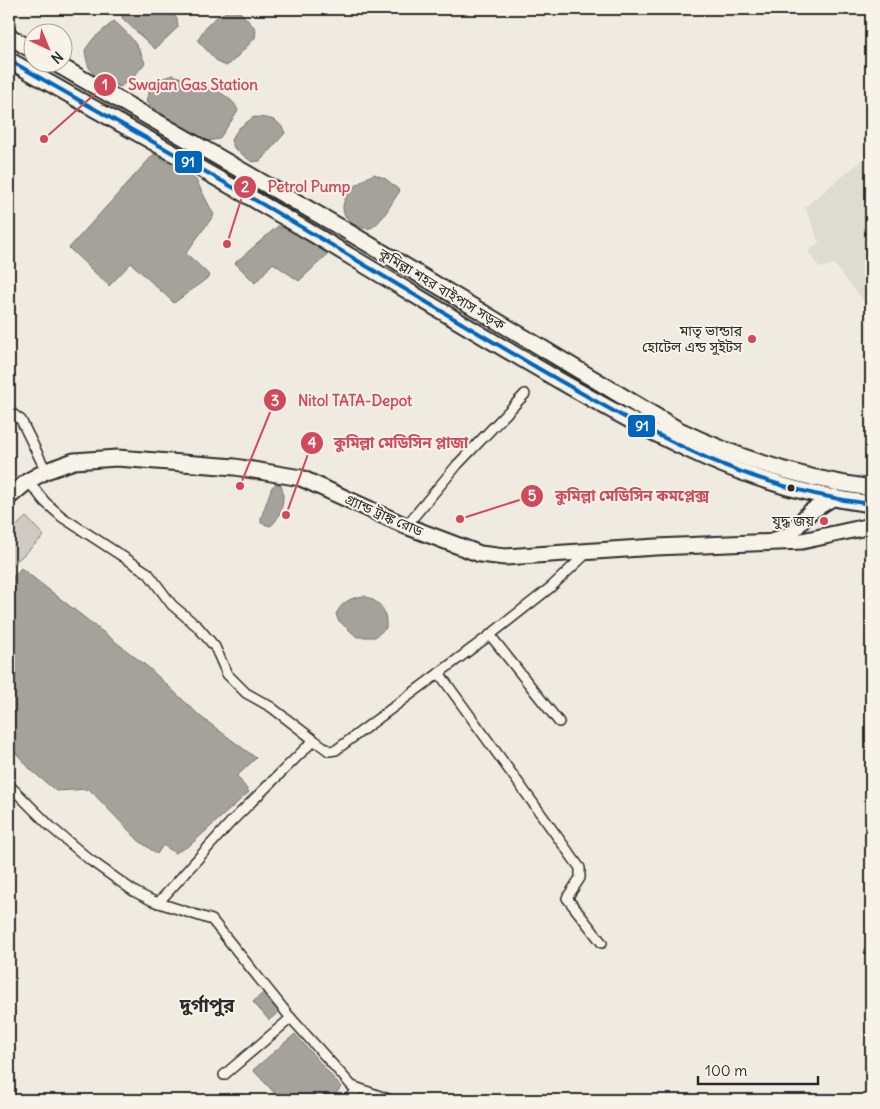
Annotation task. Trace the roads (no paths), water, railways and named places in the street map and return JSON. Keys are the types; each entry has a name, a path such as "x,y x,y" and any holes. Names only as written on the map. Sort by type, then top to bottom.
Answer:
{"highway":[{"path":"9,36 22,44"},
{"path":"9,60 342,251 543,371 673,444 717,464 766,482 830,500 871,503"},
{"name":"কুমিল্লা শহর বাইপাস সড়ক","path":"70,72 345,230 678,429 713,447 789,472 871,488"},
{"name":"গ্র্যান্ড ট্রাঙ্ক রোড","path":"9,498 28,481 46,471 74,461 117,458 226,466 280,473 300,478 406,526 488,555 527,557 772,542 789,534 871,526"},
{"name":"গ্র্যান্ড ট্রাঙ্ক রোড","path":"800,534 810,512 830,500 844,484"}],"street":[{"path":"406,526 458,464 525,394"},
{"path":"9,411 21,420 46,471"},
{"path":"28,481 45,502 62,517 148,574 172,605 198,627 215,647 227,674 246,693 271,707 328,750 336,750 490,635 551,587 588,552"},
{"path":"490,635 560,722"},
{"path":"439,673 580,868 580,878 567,898 602,943"},
{"path":"158,903 230,823 314,740"},
{"path":"9,785 52,828 90,860 135,892 158,903 212,920 291,1018 352,1086 391,1100"},
{"path":"224,1075 291,1018"},
{"path":"348,1100 358,1089"}],"place":[{"name":"Swajan Gas Station","path":"44,139"},
{"name":"Petrol Pump","path":"227,244"},
{"name":"মাতৃ ভান্ডার হোটেল এন্ড সুইটস","path":"752,339"},
{"name":"Nitol TATA-Depot","path":"240,486"},
{"name":"কুমিল্লা মেডিসিন প্লাজা","path":"286,515"},
{"name":"কুমিল্লা মেডিসিন কমপ্লেক্স","path":"460,519"},
{"name":"যুদ্ধ জয়","path":"824,521"}],"district":[{"name":"দুর্গাপুর","path":"207,1005"}]}
